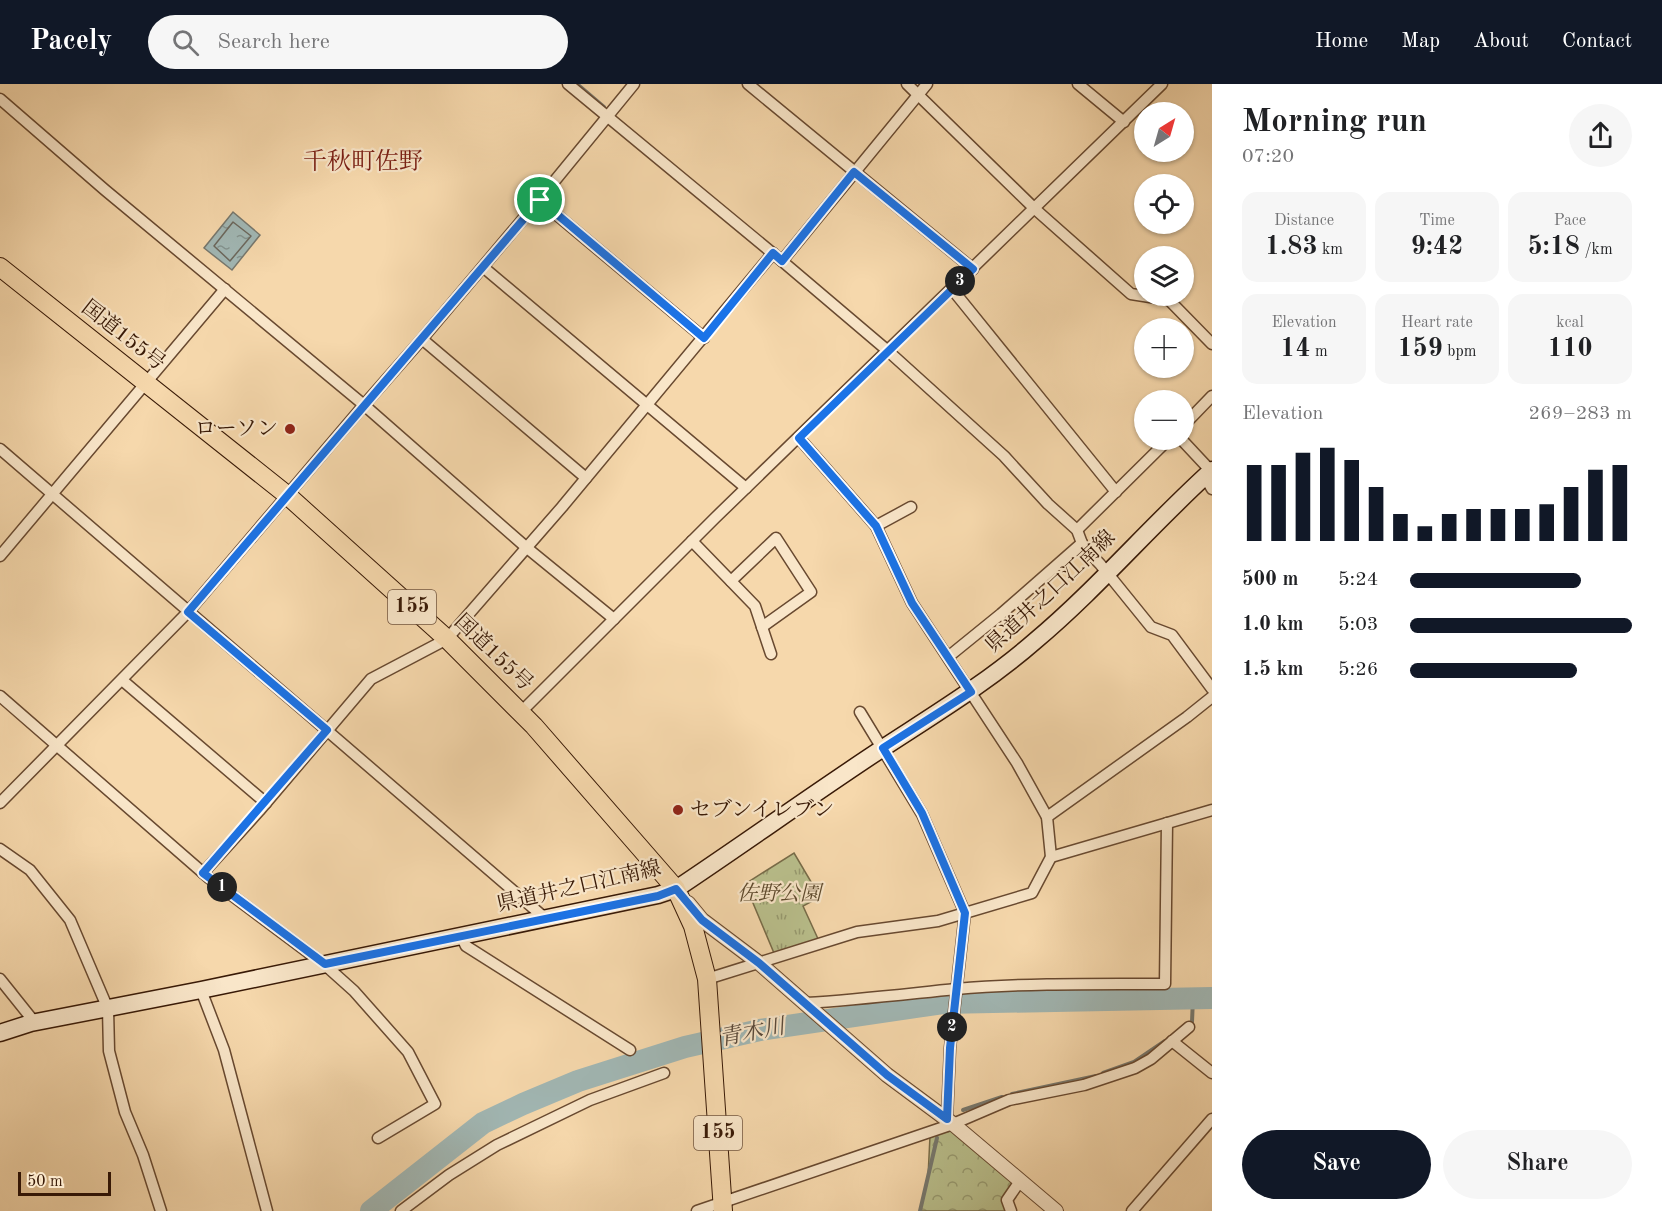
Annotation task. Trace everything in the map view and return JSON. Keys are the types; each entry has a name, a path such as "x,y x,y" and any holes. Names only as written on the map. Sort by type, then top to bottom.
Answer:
{"highway":[{"name":"国道155号","path":"0,267 287,495 447,639 521,712 676,889 693,926 707,979 723,1206"}],"main road":[{"name":"県道井之口江南線","path":"0,1033 31,1023 658,896 676,889 883,748 971,692 1035,642 1210,477"}],"street":[{"path":"568,84 888,351 1004,456 1048,504 1077,530 1082,543 1151,627 1172,635 1212,689"},
{"path":"0,803 188,612 540,200 634,84"},
{"path":"748,84 973,269"},
{"path":"907,84 1035,209 1131,294 1169,300 1212,344"},
{"path":"203,873 371,680 447,639 704,338 854,172 927,84"},
{"path":"1078,84 1124,122"},
{"path":"521,712 746,488 1162,84"},
{"path":"0,99 105,190 364,405 527,548 614,619"},
{"path":"540,200 704,338"},
{"path":"483,267 746,488"},
{"path":"0,556 225,289"},
{"path":"952,289 1116,492"},
{"path":"422,339 586,478"},
{"path":"1194,414 1212,396"},
{"path":"707,979 857,932 938,921 1032,893 1051,857 1047,817 1017,763 912,603 876,526 799,438"},
{"path":"0,449 546,919"},
{"path":"1077,530 1158,450"},
{"path":"1190,450 1210,477"},
{"path":"876,526 911,507"},
{"path":"731,581 776,538 811,592 762,627"},
{"path":"692,541 755,606 771,654"},
{"path":"948,657 1082,543"},
{"path":"122,680 266,802"},
{"path":"0,696 203,873 325,964 354,991 408,1052 435,1104 378,1138"},
{"path":"1047,817 1212,697"},
{"path":"860,712 922,813 965,913 950,1048 950,1122"},
{"path":"1051,857 1212,810"},
{"path":"809,1006 957,989 1053,984 1165,984 1167,823"},
{"path":"0,849 30,870 70,920 108,1009 109,1051 125,1112 143,1155 161,1211"},
{"path":"676,889 702,920 759,963 887,1075 950,1122 1056,1211"},
{"path":"460,936 466,946 630,1050"},
{"path":"0,979 32,1019 31,1023"},
{"path":"201,990 224,1050 267,1211"},
{"path":"697,1211 723,1206 1009,1100 1084,1085 1135,1068 1151,1059 1189,1027"},
{"path":"1172,1041 1212,1073"},
{"path":"401,1211 448,1175 497,1145 590,1100 664,1073"},
{"path":"1132,1211 1212,1119"},
{"path":"1011,1211 1007,1200 1020,1181"}],"green space":[{"name":"佐野公園","path":"794,853 820,897 803,906 819,941 774,953 745,884"},
{"path":"947,1119 1020,1181 1007,1200 1011,1211 920,1211 928,1177 930,1136"}],"water":[{"path":"233,212 260,235 232,270 204,248"}],"waterway":[{"path":"577,84 604,107"},
{"path":"1188,1025 1192,1022 1193,998"},
{"name":"青木川","path":"371,1211 483,1123 578,1081 685,1047 760,1030 943,1003 1212,998"},
{"path":"1103,1073 1134,1062 1165,1041"},
{"path":"1012,1094 1096,1076"},
{"path":"963,1110 1002,1097"},
{"path":"920,1211 937,1138"}],"place":[{"name":"ローソン","path":"290,429"},
{"name":"セブンイレブン","path":"678,810"}],"district":[{"name":"千秋町佐野","path":"363,163"}],"route":[{"path":"854,172 973,269 799,438 876,526 912,603 971,692 883,748 922,813 965,913 950,1048 947,1119 887,1075 759,963 702,920 676,889 658,896 325,964 203,873 327,730 188,612 540,200 704,338 773,253 782,261 854,172"}]}
